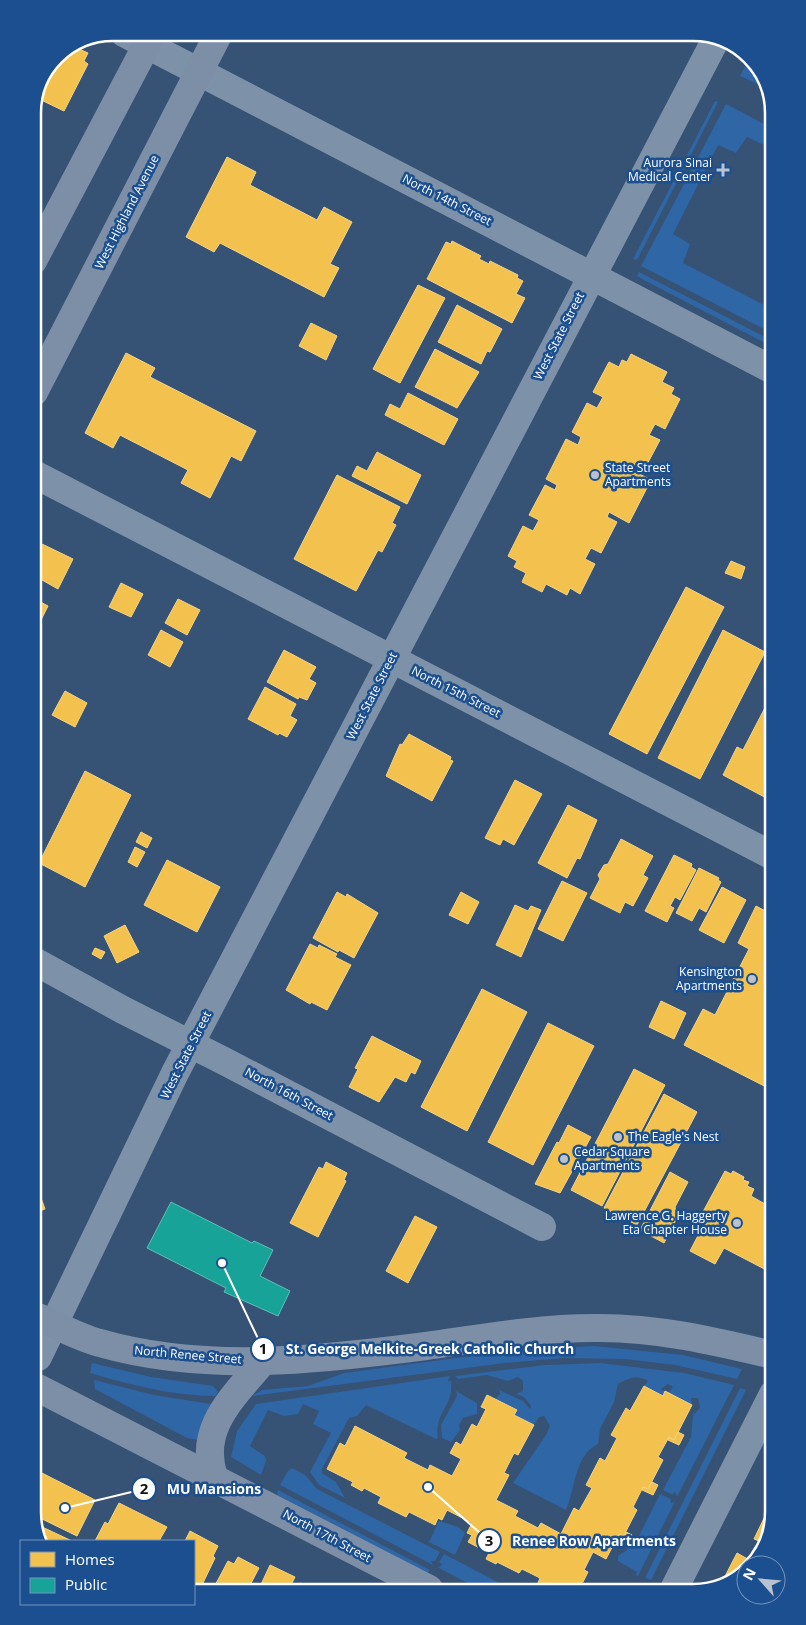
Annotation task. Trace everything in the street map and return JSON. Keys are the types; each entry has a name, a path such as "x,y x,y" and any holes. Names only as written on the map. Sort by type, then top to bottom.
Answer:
{"main road":[{"path":"41,244 139,41"},
{"name":"West Highland Avenue","path":"41,378 214,41"},
{"name":"North Renee Street","path":"46,1320 100,1343 139,1353 228,1361 316,1358 503,1335 594,1328 667,1333 706,1339 765,1353"},
{"path":"214,1477 209,1463 208,1450 215,1424 225,1407 264,1360"},
{"name":"North 17th Street","path":"41,1390 419,1584"}],"street":[{"name":"North 14th Street","path":"149,41 199,72 765,366"},
{"name":"West State Street","path":"41,1343 46,1320 591,274 713,44"},
{"name":"North 15th Street","path":"41,478 765,852"},
{"name":"North 16th Street","path":"41,965 123,1010 542,1227"},
{"path":"677,1584 765,1410"}],"shaded area":[{"path":"746,65 758,84 740,76"},
{"path":"715,101 718,102 637,260 633,259"},
{"path":"726,104 765,124 765,146 747,137 736,153 718,145 673,234 690,244 683,263 765,305 765,329 641,266"},
{"path":"639,272 765,337 765,343 642,279 637,276"},
{"path":"594,1346 683,1355 742,1369 737,1379 675,1365 625,1359 564,1358 505,1363 252,1396 262,1390 308,1386 344,1373 516,1350"},
{"path":"92,1363 151,1377 213,1386 218,1392 216,1396 200,1396 137,1386 90,1373"},
{"path":"601,1363 684,1373 734,1385 677,1497 674,1492 673,1495 663,1490 691,1437 693,1415 700,1408 698,1398 691,1398 692,1405 668,1393 673,1387 668,1384 661,1390 665,1391 663,1396 644,1386 648,1381 640,1378 629,1379 618,1384 614,1402 600,1429 598,1444 590,1449 580,1464 566,1510 513,1483 546,1435 550,1426 544,1416 539,1417 534,1425 514,1415 517,1411 495,1399 500,1394 499,1390 523,1401 530,1409 531,1406 524,1397 516,1394 523,1391 523,1381 518,1377 508,1381 487,1375 458,1379 455,1376 545,1365"},
{"path":"450,1376 448,1381 451,1381 450,1398 441,1415 438,1438 436,1439 366,1405 357,1416 349,1418 322,1469 322,1473 336,1482 345,1498 319,1485 310,1472 331,1433 313,1424 319,1411 303,1404 298,1414 284,1416 268,1410 250,1446 265,1456 266,1461 261,1475 231,1457 237,1431 256,1404"},
{"path":"94,1380 154,1395 211,1404 197,1440 187,1438 95,1389"},
{"path":"740,1388 746,1390 651,1580 645,1578"},
{"path":"456,1391 477,1403 477,1414 463,1418 459,1425 460,1430 451,1442 442,1438 441,1425 457,1396"},
{"path":"292,1468 305,1475 317,1489 440,1552 435,1561 431,1561 433,1565 280,1485 288,1471"},
{"path":"278,1490 430,1570 428,1573 277,1495"},
{"path":"660,1494 671,1499 670,1502 672,1503 675,1501 638,1576 636,1575 637,1572 618,1561 618,1556 627,1550 630,1542 635,1544"},
{"path":"439,1521 458,1527 465,1533 455,1555 429,1542"},
{"path":"444,1554 501,1584 469,1584 437,1567 442,1564 439,1562"}],"building: Homes":[{"path":"80,50 88,53 84,61 88,64 64,111 43,101 44,95 56,70 66,59"},
{"path":"227,157 256,172 250,185 317,220 324,207 352,222 330,264 339,268 324,297 220,243 214,252 186,237"},
{"path":"452,241 481,256 479,259 489,264 490,261 518,275 517,278 523,281 516,294 525,298 512,323 427,279 446,242 451,244"},
{"path":"418,285 445,298 400,383 373,369"},
{"path":"457,305 502,329 490,352 487,351 481,364 438,342"},
{"path":"311,323 337,336 326,360 299,346"},
{"path":"435,349 479,372 457,408 415,387"},
{"path":"126,353 155,368 150,377 256,431 241,461 231,456 210,498 181,483 188,470 120,435 113,448 85,433"},
{"name":"State Street Apartments","path":"631,354 667,372 662,382 674,388 671,394 680,399 665,429 655,424 649,435 660,440 644,470 634,465 632,470 651,480 629,523 609,512 607,517 617,522 601,553 591,548 585,559 595,564 580,594 570,588 567,595 546,584 542,592 522,582 526,573 514,567 517,561 508,556 523,526 533,531 539,520 529,515 545,485 555,490 557,485 546,479 566,439 578,445 581,437 572,432 587,403 597,408 603,397 593,392 609,362 619,367 622,360 627,362"},
{"path":"408,393 458,419 444,445 385,415 390,404 400,409"},
{"path":"377,452 421,475 407,504 352,476 357,466 367,471"},
{"path":"337,475 400,507 392,523 396,525 382,552 378,550 356,591 294,559"},
{"path":"42,544 73,559 58,589 41,579"},
{"path":"731,561 745,567 741,579 725,573"},
{"path":"121,583 143,594 131,617 109,607"},
{"path":"686,587 724,607 647,754 609,734"},
{"path":"178,599 200,610 187,635 165,623"},
{"path":"41,602 48,606 41,620"},
{"path":"161,630 183,642 170,667 148,655"},
{"path":"723,630 765,652 700,779 658,758"},
{"path":"284,650 316,667 309,679 316,683 307,700 299,697 298,699 267,682"},
{"path":"265,687 296,704 290,716 297,720 287,737 279,733 278,735 248,719"},
{"path":"65,691 87,703 75,727 52,715"},
{"path":"765,708 765,797 723,775 737,747 743,750"},
{"path":"409,734 451,757 450,760 453,761 432,801 386,776 400,744 402,745"},
{"path":"85,771 131,795 85,887 41,864 41,859"},
{"path":"515,780 542,794 514,845 503,839 500,845 485,838"},
{"path":"568,805 597,820 580,859 577,858 567,878 538,863"},
{"path":"141,832 152,838 147,848 136,842"},
{"path":"621,839 653,856 643,875 648,878 633,906 625,902 620,913 590,898 600,879 598,875 604,865 608,864"},
{"path":"135,847 145,852 137,867 128,862"},
{"path":"674,855 692,864 691,867 696,870 680,900 675,897 670,906 674,908 667,922 645,911"},
{"path":"167,860 220,887 197,932 144,905"},
{"path":"699,868 719,878 718,880 721,882 706,912 699,908 692,921 676,913"},
{"path":"562,881 587,893 563,941 538,929"},
{"path":"722,887 746,900 724,943 699,930"},
{"path":"337,892 346,897 347,894 378,913 354,958 339,950 338,952 313,938"},
{"path":"461,892 479,902 468,924 449,915"},
{"path":"515,905 528,911 531,906 541,910 521,957 496,945"},
{"name":"Kensington Apartments","path":"756,906 765,911 765,1086 684,1045 703,1009 715,1015 749,949 738,943"},
{"path":"125,925 139,952 117,963 104,936"},
{"path":"310,944 318,948 319,945 337,954 335,957 351,965 327,1010 311,1002 310,1004 286,990"},
{"path":"95,948 105,952 101,959 92,954"},
{"path":"482,989 527,1012 467,1131 421,1107"},
{"path":"661,1001 686,1013 674,1039 649,1027"},
{"path":"548,1023 594,1046 533,1165 488,1142"},
{"path":"372,1036 421,1061 415,1074 411,1072 406,1082 395,1077 379,1102 349,1087 358,1069 355,1068"},
{"name":"The Eagle's Nest","path":"634,1069 665,1085 602,1206 571,1190"},
{"path":"664,1094 697,1112 637,1225 604,1208"},
{"name":"Cedar Square Apartments","path":"568,1125 591,1137 560,1193 535,1184"},
{"path":"326,1162 347,1173 344,1180 346,1181 318,1237 290,1223 319,1167 323,1169"},
{"name":"Lawrence G. Haggerty Eta Chapter House","path":"725,1171 731,1174 733,1171 744,1177 743,1180 749,1182 747,1186 754,1189 751,1196 765,1204 765,1269 724,1248 715,1264 690,1251 704,1224 698,1221"},
{"path":"670,1172 688,1182 675,1207 677,1218 664,1243 640,1230"},
{"path":"41,1198 45,1209 41,1210"},
{"path":"415,1216 437,1227 408,1283 386,1271"},
{"path":"644,1386 663,1396 665,1391 692,1405 674,1440 669,1437 658,1457 663,1460 648,1489 643,1487 633,1507 637,1510 623,1537 619,1534 606,1559 593,1552 584,1570 588,1572 582,1584 540,1584 538,1583 540,1578 522,1569 519,1573 497,1562 496,1564 486,1559 489,1553 468,1542 472,1535 467,1533 472,1523 447,1510 442,1520 438,1518 435,1525 409,1512 406,1517 378,1503 381,1497 364,1488 362,1491 351,1485 353,1482 327,1469 340,1443 345,1446 355,1426 407,1453 404,1458 428,1470 430,1465 452,1476 461,1459 450,1453 456,1442 461,1445 472,1424 477,1427 486,1409 481,1407 487,1395 517,1410 514,1415 534,1425 518,1455 514,1453 504,1473 509,1475 496,1500 518,1511 515,1516 538,1528 541,1523 561,1534 574,1508 579,1511 592,1488 586,1485 600,1458 605,1461 617,1438 611,1435 626,1408 630,1411"},
{"path":"678,1432 684,1435 679,1445 668,1440 669,1437 674,1440"},
{"path":"41,1473 95,1500 77,1536 42,1519"},
{"path":"652,1482 658,1485 653,1495 642,1490 643,1487 648,1489"},
{"path":"119,1503 167,1527 160,1540 96,1540 105,1522 108,1524"},
{"path":"764,1518 761,1535 758,1541 754,1539"},
{"path":"43,1528 70,1540 47,1540"},
{"path":"190,1531 218,1546 213,1556 215,1558 202,1584 195,1584 195,1540 186,1540"},
{"path":"626,1532 632,1535 627,1545 616,1540 619,1534 623,1537"},
{"path":"737,1553 741,1555 736,1555 736,1569 725,1576"},
{"path":"238,1557 259,1568 251,1584 216,1584 228,1561 234,1564"},
{"path":"270,1565 295,1577 292,1584 261,1584"}],"building: Public":[{"path":"171,1202 252,1243 254,1241 273,1250 260,1276 290,1291 278,1316 224,1292 226,1288 147,1248"}],"place":[{"name":"Aurora Sinai Medical Center","path":"723,170"},
{"name":"State Street Apartments","path":"595,475"},
{"name":"Kensington Apartments","path":"752,979"},
{"name":"The Eagle's Nest","path":"618,1137"},
{"name":"Cedar Square Apartments","path":"564,1159"},
{"name":"Lawrence G. Haggerty Eta Chapter House","path":"737,1223"},
{"name":"St. George Melkite-Greek Catholic Church","path":"222,1263"},
{"name":"Renee Row Apartments","path":"428,1487"},
{"name":"MU Mansions","path":"65,1508"}]}
